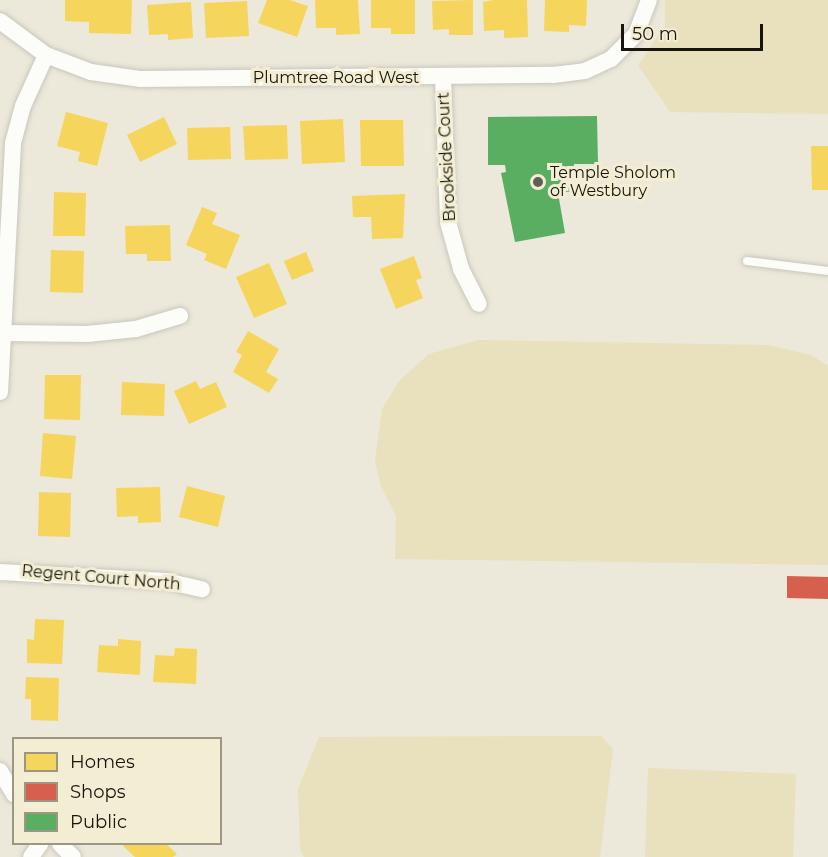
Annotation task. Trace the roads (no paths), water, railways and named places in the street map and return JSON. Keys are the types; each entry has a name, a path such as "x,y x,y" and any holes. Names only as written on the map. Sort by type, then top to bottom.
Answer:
{"street":[{"name":"Plumtree Road West","path":"0,21 46,55 91,72 140,79 443,77 585,71 611,59 636,34 649,0"},
{"path":"0,392 13,143 23,106 46,55"},
{"name":"Brookside Court","path":"443,77 448,222 461,269 479,304"},
{"path":"3,333 87,334 136,329 180,316"},
{"name":"Regent Court North","path":"0,572 166,581 202,589"},
{"path":"0,771 12,791"},
{"path":"62,845 73,857"}],"lane":[{"path":"747,261 828,271"}],"place":[{"name":"Temple Sholom of Westbury","path":"538,182"}]}
